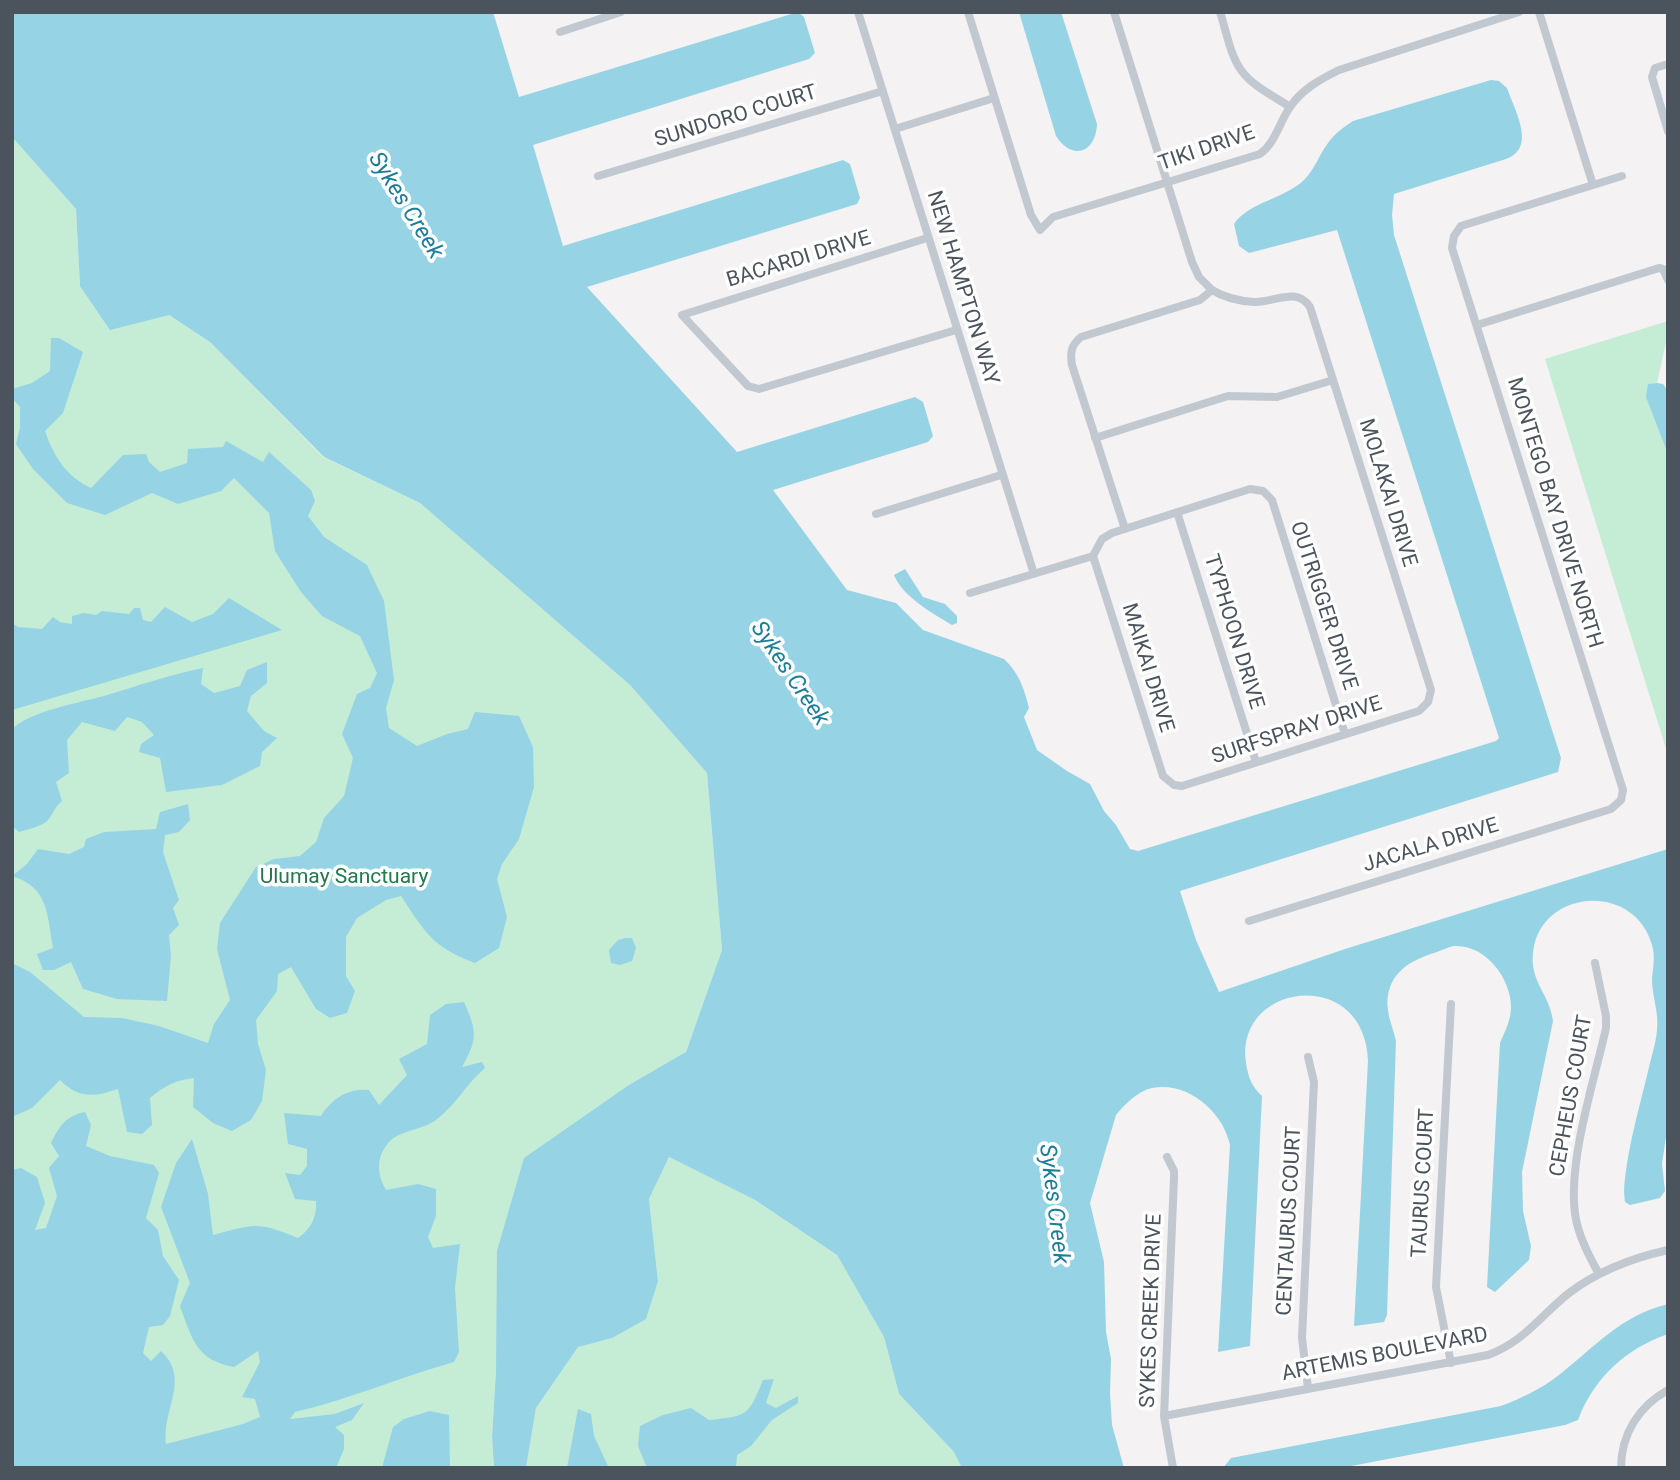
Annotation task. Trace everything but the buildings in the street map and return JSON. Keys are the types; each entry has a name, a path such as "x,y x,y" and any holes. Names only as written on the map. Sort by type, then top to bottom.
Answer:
{"street":[{"path":"560,32 621,12"},
{"name":"NEW HAMPTON WAY","path":"858,12 1034,574"},
{"path":"895,129 994,98 968,12"},
{"path":"1114,12 1192,262 1199,277 1212,290 1200,300 1081,337 1074,344 1072,365 1125,528"},
{"path":"1220,12 1241,71 1251,81 1290,107"},
{"name":"TIKI DRIVE","path":"994,98 1031,215 1040,230 1053,217 1260,154 1269,147 1290,107 1312,85 1339,70 1519,12"},
{"path":"1539,12 1593,185 1622,176"},
{"path":"1668,64 1655,68 1652,77 1668,131"},
{"name":"SUNDORO COURT","path":"598,176 883,91"},
{"name":"MONTEGO BAY DRIVE NORTH","path":"1593,185 1461,226 1454,236 1452,248 1623,790 1621,800"},
{"name":"BACARDI DRIVE","path":"927,238 682,315 748,386 759,389 956,330"},
{"path":"1477,325 1659,268 1663,269 1668,280"},
{"name":"MOLAKAI DRIVE","path":"1212,290 1225,298 1257,302 1290,296 1302,299 1310,307 1431,690 1429,702"},
{"path":"1095,438 1228,396 1277,397 1333,380"},
{"path":"876,514 1001,475"},
{"name":"OUTRIGGER DRIVE","path":"1177,512 1250,489 1263,491 1272,500 1345,734"},
{"path":"970,593 1093,556 1102,539 1125,528 1177,512"},
{"name":"TYPHOON DRIVE","path":"1177,512 1256,762"},
{"name":"MAIKAI DRIVE","path":"1093,556 1163,776 1174,785"},
{"name":"SURFSPRAY DRIVE","path":"1174,785 1182,786 1419,711 1429,702"},
{"name":"JACALA DRIVE","path":"1249,921 1611,809 1621,800"},
{"name":"CEPHEUS COURT","path":"1595,963 1606,1028 1578,1151 1574,1195 1578,1227 1599,1274"},
{"name":"TAURUS COURT","path":"1451,1004 1436,1287 1451,1363"},
{"name":"CENTAURUS COURT","path":"1308,1057 1314,1083 1302,1348 1308,1388"},
{"name":"SYKES CREEK DRIVE","path":"1167,1157 1174,1171 1174,1178 1164,1416 1173,1468"},
{"name":"ARTEMIS BOULEVARD","path":"1164,1416 1488,1355 1513,1343 1567,1295 1599,1274 1636,1258 1668,1250"},
{"path":"1621,1468 1622,1449 1634,1422 1647,1405 1668,1390"}],"green space":[{"name":"Ulumay Sanctuary","path":"12,137 76,209 80,286 169,315 210,342 323,457 420,503 630,685 707,773 722,950 686,1052 496,1370 492,1437 494,1468 12,1468"},
{"path":"1668,321 1657,383 1648,384 1654,413 1668,454 1668,755 1545,359"},
{"path":"669,1157 755,1200 837,1255 884,1337 899,1394 954,1452 962,1468 526,1468 536,1408 578,1346 612,1338 658,1281 649,1199"}],"water":[{"name":"Sykes Creek","path":"12,12 493,12 519,97 798,12 804,17 815,53 809,59 533,145 563,246 843,160 850,164 860,198 857,204 587,287 737,452 915,397 923,402 933,436 928,442 773,490 847,590 896,603 923,630 1004,659 1023,687 1029,708 1024,717 1037,750 1090,784 1104,811 1130,849 1138,851 1499,738 1337,230 1249,253 1239,246 1234,224 1257,205 1287,192 1304,180 1331,139 1353,121 1491,80 1499,81 1507,88 1521,128 1522,138 1515,154 1394,194 1392,215 1394,235 1561,758 1558,772 1180,891 1196,940 1219,992 1345,949 1668,849 1668,1123 1662,1164 1665,1191 1660,1198 1630,1205 1625,1202 1624,1192 1630,1145 1656,1035 1652,945 1643,925 1628,911 1611,903 1592,901 1573,904 1556,913 1542,927 1534,946 1533,968 1553,1021 1522,1172 1523,1211 1531,1246 1529,1260 1495,1292 1487,1287 1500,1043 1510,1016 1510,996 1501,974 1486,957 1465,947 1454,946 1424,956 1399,972 1388,998 1396,1041 1387,1315 1384,1322 1354,1326 1368,1061 1361,1030 1346,1009 1325,998 1301,996 1279,1001 1260,1015 1248,1036 1248,1073 1262,1096 1250,1346 1218,1352 1230,1145 1220,1121 1202,1101 1191,1094 1165,1087 1142,1092 1116,1115 1090,1203 1104,1262 1106,1332 1111,1359 1112,1425 1124,1468 962,1468 954,1452 899,1394 884,1337 837,1255 755,1200 669,1157 649,1199 658,1281 646,1319 612,1338 578,1347 536,1408 526,1468 494,1468 492,1437 496,1370 497,1251 524,1158 629,1085 686,1052 722,950 707,773 630,685 420,503 324,457 210,342 169,315 110,330 80,286 76,209 12,137"},
{"path":"1019,12 1061,12 1097,124 1092,142 1082,150 1069,149 1056,136"},
{"path":"51,338 59,338 83,352 63,413 45,431 57,457 75,478 91,488 123,455 146,454 149,462 160,472 187,463 188,449 223,447 226,441 263,462 269,452 311,490 315,501 308,516 324,537 367,565 384,601 394,680 386,708 389,728 417,746 468,729 475,712 519,716 533,747 534,787 519,839 502,864 497,879 507,917 499,948 475,963 460,957 431,937 401,896 386,900 357,918 346,937 346,976 355,991 347,1013 330,1018 316,1009 291,967 278,974 277,991 256,1020 258,1044 266,1070 262,1101 251,1120 232,1131 213,1123 193,1107 194,1078 170,1084 150,1098 152,1125 142,1134 127,1132 118,1089 87,1095 74,1091 60,1080 32,1108 12,1117 12,963 30,972 84,1017 122,1018 159,1026 208,1043 214,1024 230,1000 217,949 220,923 256,867 274,859 300,856 316,842 324,818 344,796 353,758 342,734 357,694 370,688 377,673 360,636 322,616 301,592 275,551 269,513 234,478 221,491 178,504 152,493 105,515 67,503 33,469 16,444 20,428 20,407 12,398 12,389 32,383 50,371"},
{"path":"1648,384 1663,384 1668,391 1668,454 1646,397"},
{"path":"905,569 923,597 945,604 957,616 957,623 952,625 919,604 904,590 894,575"},
{"path":"229,598 282,630 12,710 12,623 18,627 42,629 53,617 60,622 72,624 72,616 84,613 96,615 102,611 129,614 134,608 140,608 143,620 151,622 165,607 192,622 213,614"},
{"path":"267,662 267,683 251,696 247,711 264,731 277,738 262,752 260,766 222,785 166,792 160,758 139,752 141,744 154,735 142,722 127,717 115,731 82,722 67,740 69,773 56,782 62,801 48,820 34,828 19,832 12,826 12,729 20,723 55,708 203,668 201,684 214,693 240,686 247,670"},
{"path":"188,804 190,820 179,832 165,835 163,852 179,900 173,908 179,925 169,935 171,956 167,1001 117,999 83,989 71,962 54,970 43,970 37,954 53,948 44,904 33,887 12,876 27,864 38,849 69,854 84,847 86,839 104,832 156,829 160,812"},
{"path":"632,938 636,948 632,961 620,965 611,963 609,950 618,940"},
{"path":"464,1002 474,1035 471,1049 462,1067 482,1062 485,1068 436,1120 391,1140 382,1152 379,1164 380,1177 386,1190 418,1184 436,1189 436,1216 428,1237 433,1248 460,1244 455,1288 459,1352 454,1362 295,1412 290,1419 335,1414 364,1403 352,1420 335,1427 344,1435 344,1449 336,1468 12,1468 12,1170 21,1168 37,1177 45,1203 35,1230 46,1228 57,1196 49,1168 59,1156 51,1143 60,1127 72,1116 85,1112 91,1125 86,1146 110,1156 154,1165 159,1173 146,1218 158,1230 163,1256 179,1280 170,1316 163,1325 149,1327 143,1353 151,1361 161,1351 174,1372 175,1384 166,1444 243,1424 260,1417 255,1399 242,1397 260,1362 258,1351 234,1367 211,1359 192,1338 180,1306 190,1283 161,1207 176,1163 192,1139 208,1194 213,1235 256,1226 298,1238 312,1222 316,1201 295,1199 285,1173 300,1175 307,1166 307,1149 288,1144 284,1113 321,1116 330,1104 341,1096 361,1090 369,1090 379,1105 407,1075 399,1059 427,1044 430,1015 446,1004"},
{"path":"1668,1304 1668,1334 1638,1348 1613,1367 1593,1391 1578,1420 1565,1425 1341,1468 1223,1468 1231,1458 1501,1406 1552,1380 1622,1324 1651,1309"},
{"path":"774,1379 766,1403 776,1408 798,1396 798,1403 772,1420 751,1446 737,1455 736,1468 647,1468 638,1446 640,1426 663,1415 691,1408 709,1420 739,1415 750,1407 763,1380"},
{"path":"578,1409 591,1414 594,1436 609,1468 567,1468"},
{"path":"430,1411 449,1415 450,1468 382,1468 393,1427 404,1419"}]}
